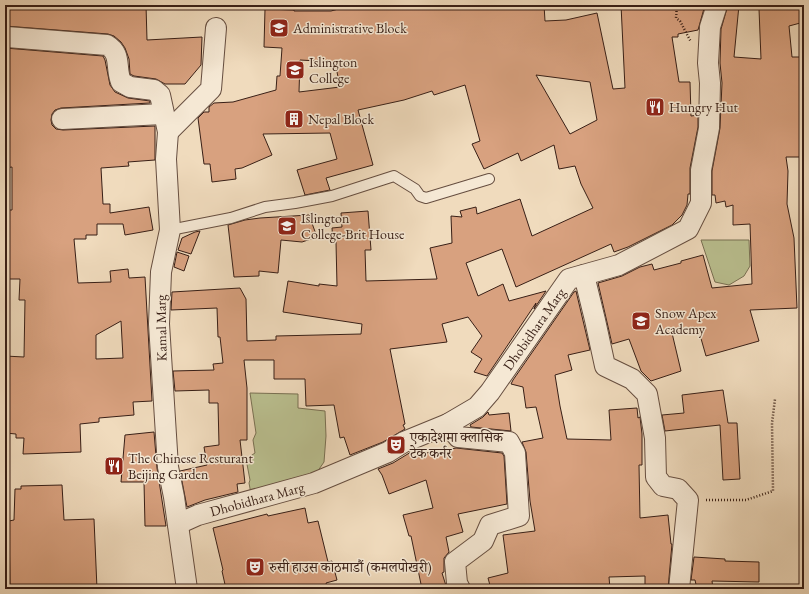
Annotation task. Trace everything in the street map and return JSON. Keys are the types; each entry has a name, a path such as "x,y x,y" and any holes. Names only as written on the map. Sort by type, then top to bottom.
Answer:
{"street":[{"name":"Dhobidhara Marg","path":"178,524 198,515 314,483 388,452 404,442 448,424 477,407 490,392 569,279 619,265 688,229 700,203 701,170 709,128 710,83 708,63 710,27 717,5"},
{"path":"62,118 166,123 211,89 216,28"},
{"name":"Kamal Marg","path":"7,37 107,45 114,49 117,54 119,75 122,82 130,87 154,90 160,95 166,123 166,159 170,230 161,272 159,324 168,467 187,589"},
{"path":"584,275 596,320 605,366 632,379 647,394 656,438 656,477 663,486 678,489 688,500 679,589"},
{"path":"448,424 458,436 509,442 515,453 518,516 490,525 483,541 455,562 457,583 460,589"}],"lane":[{"path":"170,230 231,218 265,207 332,196 394,176 415,189 420,196 426,198 489,179"}],"path":[{"path":"688,500 746,500 773,491 772,423 775,399"}],"green space":[{"path":"701,240 749,240 750,266 744,276 729,285 715,282"},
{"path":"250,393 298,394 298,408 325,411 326,436 324,462 315,475 251,494 246,459 255,453 253,440 256,433"}],"building":[{"path":"5,5 146,5 147,40 202,37 201,65 185,84 165,84 156,79 134,76 130,74 129,59 125,48 114,36 108,34 5,26"},
{"path":"353,5 399,5 400,9 429,5 544,5 545,21 566,20 597,13 613,89 625,88 621,5 705,5 698,30 678,34 678,37 672,37 679,82 690,82 691,116 698,115 698,127 690,168 690,194 688,194 687,205 682,215 672,225 628,247 614,252 611,244 516,287 502,249 466,263 478,296 503,284 509,301 546,291 534,309 536,303 487,376 474,372 482,359 471,352 482,336 468,317 442,324 447,342 390,349 405,424 403,425 405,429 383,442 350,455 344,437 340,438 334,405 306,406 305,379 274,379 274,360 244,360 247,388 247,440 240,440 245,483 237,484 238,492 205,500 187,507 180,471 207,465 204,447 219,445 218,403 209,403 209,390 175,391 173,371 214,370 213,364 223,363 220,337 218,337 217,308 171,310 172,292 240,288 246,299 247,341 276,340 276,336 361,334 362,324 283,312 288,281 319,286 319,284 337,286 336,242 333,242 332,228 342,227 341,213 368,211 371,250 365,250 366,281 437,279 430,248 452,243 451,216 462,217 460,211 476,207 477,214 520,199 532,236 593,208 581,184 575,166 559,169 554,145 521,161 518,153 484,169 472,144 480,141 465,85 434,95 432,91 404,100 358,110 373,165 326,178 330,190 305,195 297,170 337,159 330,133 263,134 272,155 242,168 235,169 236,179 212,182 210,164 204,164 198,118 204,112 209,112 209,107 214,103 233,102 276,90 277,76 280,76 282,48 264,47 265,9 331,11","holes":["300,60 335,62 340,87 299,92","536,75 590,82 597,120 570,134"]},
{"path":"728,5 739,5 734,57 761,59 759,9 776,5 804,5 804,22 789,26 792,57 804,57 804,157 786,157 788,171 787,204 794,238 797,308 750,310 759,341 706,356 698,328 672,333 681,371 651,381 641,371 629,339 612,344 598,283 622,276 640,267 652,264 654,270 681,263 681,261 703,255 712,288 752,284 750,224 733,225 733,205 726,207 725,201 716,203 715,195 712,195 712,171 720,128 722,83 720,63 721,29"},
{"path":"5,48 103,56 110,85 115,92 128,98 150,101 150,103 61,108 55,110 52,114 52,125 56,129 63,130 155,126 155,160 128,162 129,166 101,168 103,204 110,204 110,213 149,207 153,230 125,235 123,224 97,224 97,235 86,235 86,239 74,239 78,283 111,282 110,271 128,269 129,278 145,277 152,401 133,402 134,415 99,418 99,422 80,424 81,452 23,454 24,438 16,438 16,434 5,433 5,356 24,357 25,300 19,300 20,279 6,279 7,242 5,242 5,210 12,210 12,167 5,168","holes":["121,321 123,358 96,359 96,335"]},
{"path":"309,215 317,237 302,242 281,240 278,273 259,271 259,276 234,277 228,225 245,220 260,218"},
{"path":"200,231 191,254 178,250 182,238"},
{"path":"177,252 189,256 184,271 174,267"},
{"path":"576,291 590,350 568,355 572,370 555,375 567,439 611,440 609,410 637,408 638,418 640,417 642,434 642,465 639,465 640,518 668,515 672,544 668,589 645,589 645,576 609,577 610,589 491,589 488,578 508,573 503,535 535,531 530,501 526,452 522,442 543,438 536,407 526,408 523,387 511,384"},
{"path":"723,390 728,423 737,423 740,479 723,480 720,425 665,431 662,415 684,413 682,395"},
{"path":"488,412 489,415 509,413 511,431 471,427 470,425"},
{"path":"154,432 157,468 166,526 145,526 144,482 121,482 125,435"},
{"path":"456,448 502,453 504,456 507,504 458,514 463,532 446,537 449,552 444,558 444,572 442,573 447,589 422,589 411,536 409,536 403,515 433,508 426,480 389,494 382,475 378,469 393,463 411,452 412,457 438,450 437,452"},
{"path":"62,485 64,520 94,519 97,589 10,589 9,521 14,520 15,489 21,489 21,486"},
{"path":"305,508 308,523 318,521 328,562 332,561 337,580 326,583 327,587 317,589 226,589 213,528 267,514 268,516"},
{"path":"694,557 725,559 725,561 759,562 759,582 712,581 713,589 697,589 695,580 691,580"}],"place":[{"name":"Administrative Block","path":"279,28"},
{"name":"Islington College","path":"295,70"},
{"name":"Hungry Hut","path":"655,107"},
{"name":"Nepal Block","path":"294,119"},
{"name":"Islington College-Brit House","path":"287,226"},
{"name":"Snow Apex Academy","path":"641,321"},
{"name":"एकादेशमा क्लासिक टेक कर्नर","path":"396,445"},
{"name":"The Chinese Resturant Beijing Garden","path":"114,466"},
{"name":"रुसी हाउस काठमाडौं (कमलपोखरी)","path":"255,567"}]}
